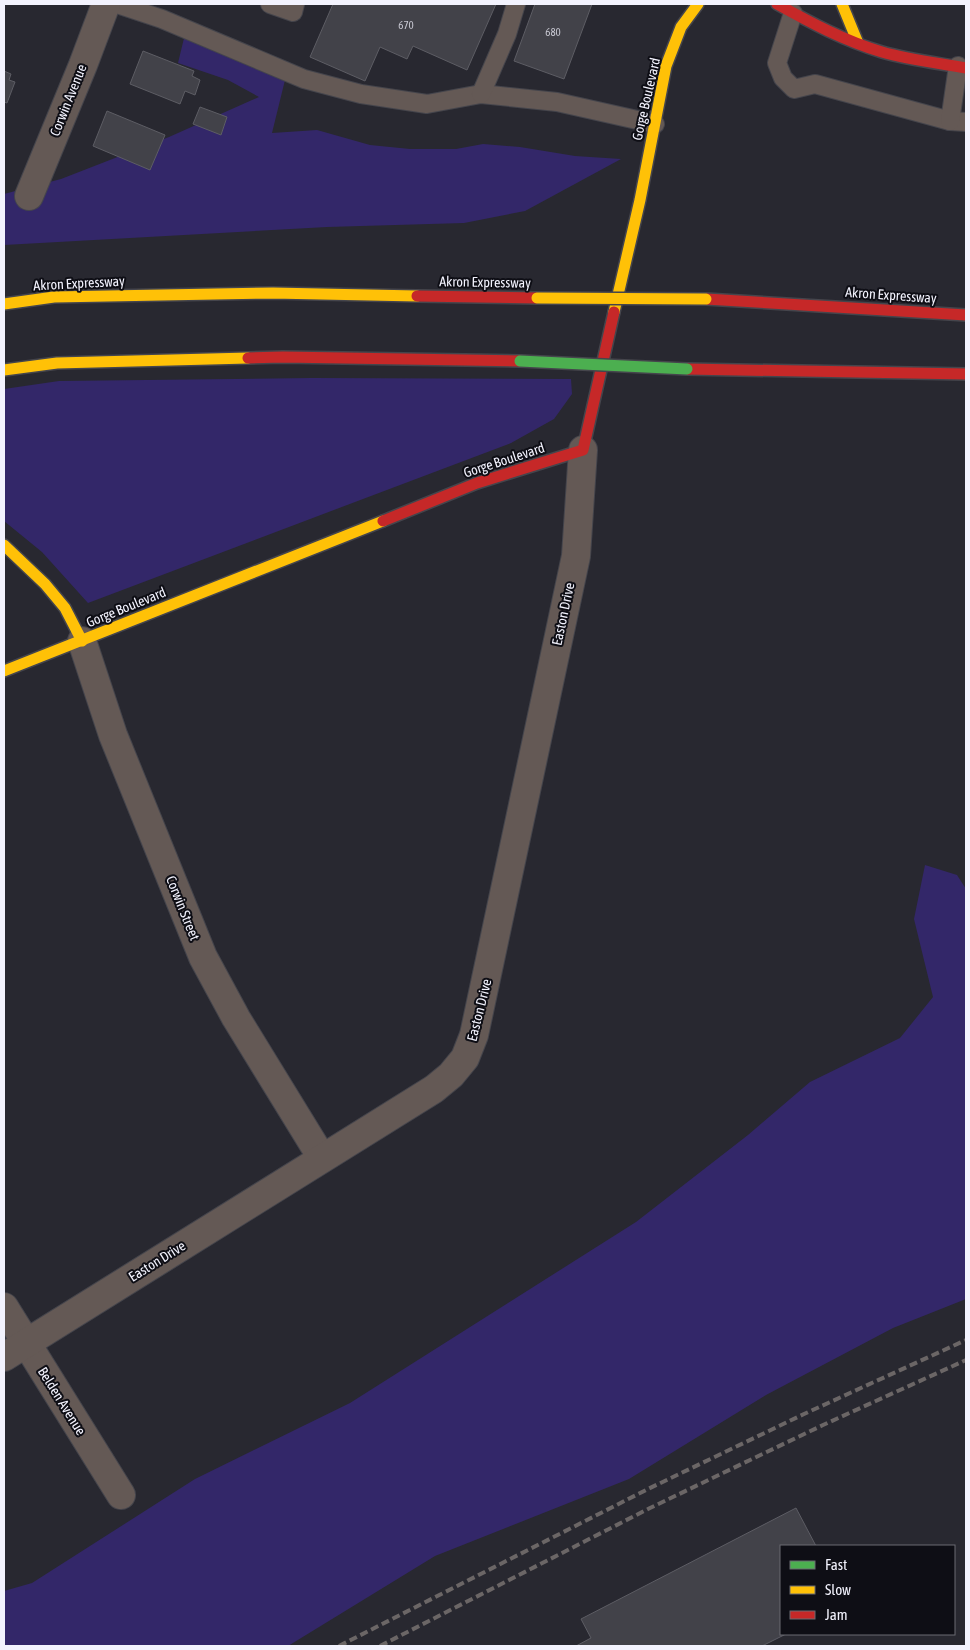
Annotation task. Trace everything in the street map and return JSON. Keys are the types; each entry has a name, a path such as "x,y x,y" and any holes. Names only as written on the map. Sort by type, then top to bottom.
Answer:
{"main road":[{"name":"Gorge Boulevard","path":"4,671 477,483 583,450 640,200 666,66 682,27 698,4"},
{"path":"776,4 821,28 898,56 962,67"},
{"path":"842,4 858,42"},
{"name":"Akron Expressway","path":"4,304 54,297 273,293 706,299 966,315"},
{"path":"4,370 57,363 283,357 520,361 687,369 966,374"},
{"path":"4,545 45,584 64,608 82,641"}],"street":[{"name":"Corwin Avenue","path":"29,196 106,4"},
{"name":"Easton Drive","path":"15,1350 434,1089 451,1075 465,1058 474,1035 576,556 583,450"},
{"name":"Corwin Street","path":"82,641 113,735 203,957 236,1018 322,1158"},
{"name":"Belden Avenue","path":"4,1307 15,1350 121,1495"}],"lane":[{"path":"117,4 162,19 304,78 362,94 427,104 482,94 557,102 655,124"},
{"path":"270,4 293,12 295,4"},
{"path":"482,94 507,34 516,4"},
{"path":"793,13 777,63 783,78 794,89 815,84 958,121 962,67"}],"shaded area":[{"path":"185,34 285,80 272,133 317,130 370,145 410,149 456,149 483,144 520,147 575,156 621,159 525,211 464,223 327,227 4,245 4,194 61,179 169,137 259,97 228,80 178,63"},
{"path":"312,378 571,379 572,394 554,419 511,443 88,603 42,552 4,521 4,389 59,381"},
{"path":"925,865 957,875 966,889 966,1299 893,1328 766,1395 629,1479 435,1556 288,1646 4,1646 4,1591 32,1583 195,1479 350,1403 636,1222 748,1135 810,1082 900,1038 933,997 914,919"}],"building":[{"path":"333,4 496,4 467,70 413,46 407,59 380,47 365,81 310,57"},
{"path":"535,4 592,4 564,79 514,61"},
{"path":"143,51 194,71 192,76 200,80 195,95 185,91 180,104 130,84"},
{"path":"4,71 11,74 9,80 15,82 7,103 4,102"},
{"path":"200,107 227,117 221,135 193,124"},
{"path":"107,111 165,135 150,170 93,146"},
{"path":"796,1508 815,1545 780,1545 780,1635 784,1635 762,1646 576,1646 591,1638 581,1619"}],"railway":[{"path":"339,1646 648,1489 804,1414 966,1340"},
{"path":"380,1646 650,1508 823,1425 966,1360"}],"traffic: slow":[{"path":"614,312 640,200 666,66 681,27 698,4"},
{"path":"842,4 858,43"},
{"path":"4,304 54,297 273,293 417,296"},
{"path":"537,298 706,299"},
{"path":"4,370 57,363 248,358"},
{"path":"4,671 383,521"},
{"path":"4,545 45,584 65,608 82,641"}],"traffic: jam":[{"path":"777,4 828,31 868,48 903,57 966,68"},
{"path":"417,296 537,298"},
{"path":"706,299 966,315"},
{"path":"383,521 477,483 583,450 614,312"},
{"path":"248,358 520,361"},
{"path":"687,369 966,374"}],"traffic: fast":[{"path":"520,361 687,369"}]}
